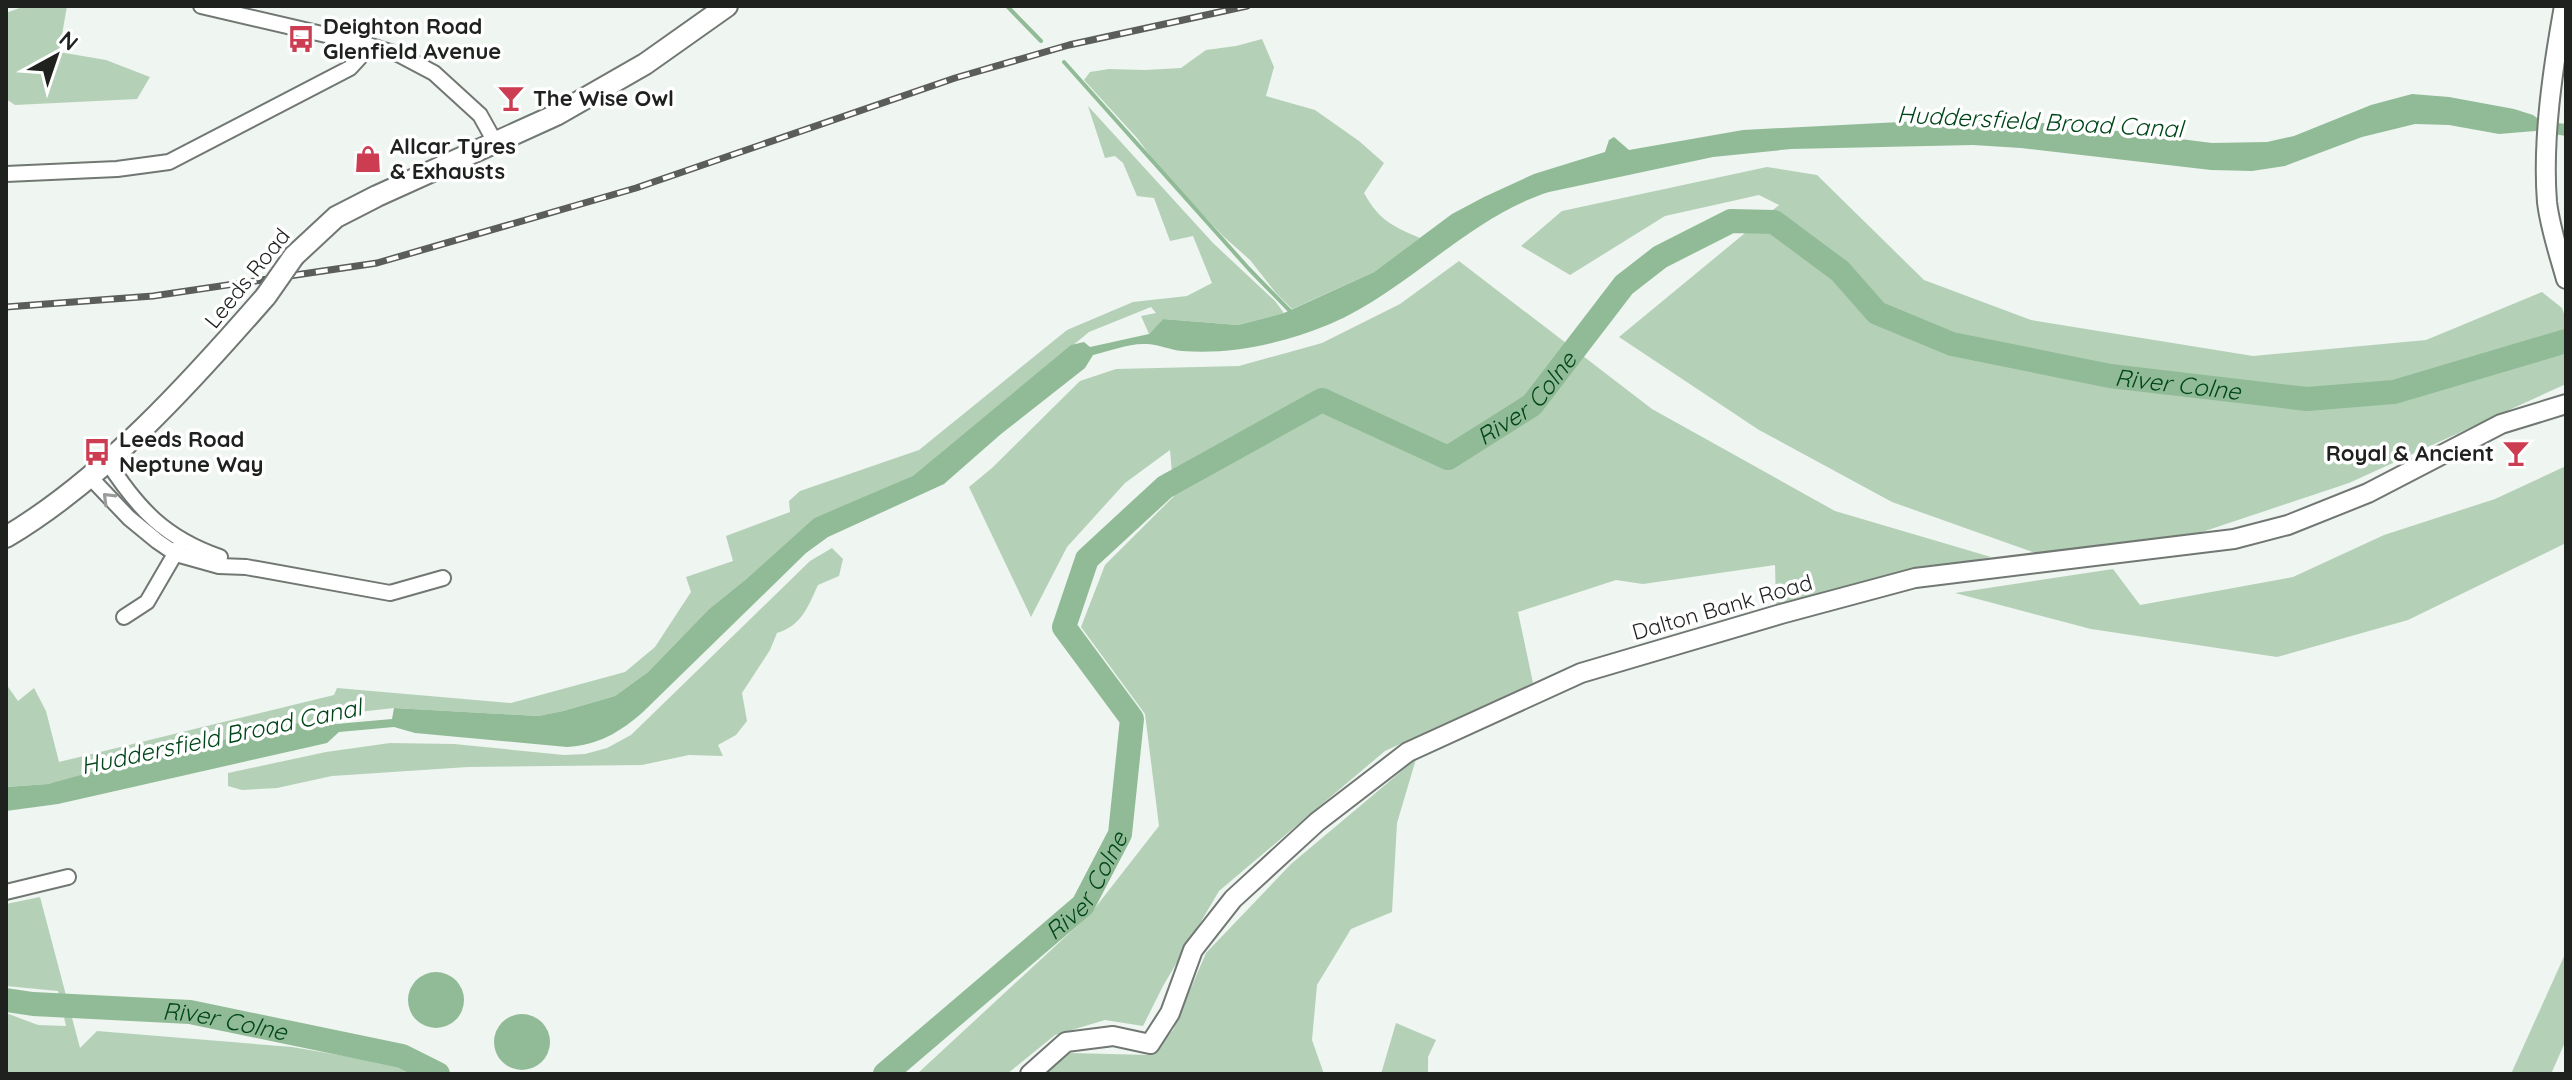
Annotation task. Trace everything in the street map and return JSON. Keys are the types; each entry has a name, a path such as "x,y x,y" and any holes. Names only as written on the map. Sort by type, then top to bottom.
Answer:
{"main road":[{"name":"Leeds Road","path":"6,537 34,520 107,461 208,363 266,296 294,256 336,217 556,115 645,64 727,6"}],"street":[{"path":"201,6 400,55 434,73 480,115 495,142"},
{"path":"2562,15 2547,157 2547,201 2558,220 2566,279"},
{"path":"6,174 117,169 169,162 350,68 362,55 365,44"},
{"name":"Dalton Bank Road","path":"1030,1074 1066,1042 1113,1036 1150,1044 1170,1013 1193,950 1233,899 1317,822 1408,752 1581,673 1900,582 2234,539 2288,525 2368,493 2501,424 2566,404"},
{"path":"107,461 131,497 155,522 195,548 246,567"},
{"path":"89,476 129,518 176,554 219,566 246,567 390,593 443,578"},
{"path":"124,617 147,602 180,548 158,532 155,522"},
{"path":"6,892 68,877"}],"shaded area":[{"path":"25,6 67,6 59,52 106,60 150,77 137,99 15,105 6,99 6,13"},
{"path":"1262,39 1274,67 1266,96 1315,110 1384,163 1364,193 1387,221 1420,238 1374,272 1292,309 1250,260 1160,169 1137,138 1084,80 1090,72 1109,69 1181,68 1206,50"},
{"path":"2412,94 2449,97 2514,109 2541,121 2566,124 2566,136 2535,131 2499,134 2449,125 2415,124 2362,137 2285,166 2252,171 2211,170 1973,145 1791,149 1713,157 1549,192 1492,218 1386,293 1359,310 1313,331 1239,349 1201,352 1140,344 1093,355 1085,368 944,484 828,537 806,553 643,712 626,726 599,740 567,747 415,733 394,727 339,732 327,743 58,804 6,811 6,787 48,784 147,757 326,717 336,724 392,719 394,708 538,716 615,696 648,672 709,609 814,518 913,476 1071,345 1084,342 1090,347 1149,334 1163,319 1238,325 1284,313 1374,272 1452,214 1484,197 1534,174 1605,152 1609,140 1614,137 1629,150 1743,130 1959,119 2062,124 2212,143 2267,142 2294,136 2371,105"},
{"path":"1088,106 1213,243 1284,313 1238,325 1163,319 1149,334 1141,316 1156,313 1151,307 1089,332 913,477 814,518 709,609 648,672 615,696 538,716 394,708 350,713 48,784 6,787 6,684 18,701 34,688 46,711 59,762 334,695 337,688 511,703 625,672 655,647 691,592 686,577 733,561 726,536 790,512 789,501 800,491 919,450 1067,330 1133,302 1187,296 1212,283 1193,236 1170,241 1154,198 1137,196 1123,163 1115,156 1105,158"},
{"path":"1767,167 1817,175 1924,280 2031,320 2253,356 2426,340 2542,292 2562,308 2566,320 2566,384 2349,483 2178,540 2041,555 1892,502 1759,430 1619,337 1779,205 1759,195 1665,216 1570,275 1521,246 1562,211"},
{"path":"1459,261 1652,409 1835,511 1991,557 1875,580 1776,606 1775,565 1643,584 1616,580 1518,612 1533,683 1385,751 1219,891 1143,1026 1105,1020 1055,1035 1007,1074 917,1074 1091,913 1159,826 1145,714 1081,627 1105,565 1174,496 1170,450 1125,483 1067,547 1031,617 969,487 1080,381 1116,369 1239,366 1322,343 1400,304"},
{"path":"2566,466 2566,543 2408,620 2277,657 2091,629 1955,593 2113,569 2140,605 2293,577 2384,535 2495,499"},
{"path":"832,548 843,559 839,576 818,585 798,621 777,633 770,650 742,693 747,721 736,735 718,745 723,756 689,755 642,765 468,767 332,776 277,788 242,790 228,786 228,773 326,752 390,743 454,744 564,755 607,748 631,735 810,561"},
{"path":"1416,759 1397,823 1392,912 1351,929 1317,985 1312,1040 1324,1074 1044,1074 1070,1053 1150,1055 1173,1030 1206,953 1291,864"},
{"path":"40,897 80,1048 97,1031 292,1047 403,1066 414,1074 6,1074 6,1013 38,1025 66,1026 58,991 6,986 6,904"},
{"path":"2566,952 2566,1040 2551,1074 2511,1074"},
{"path":"436,972 456,980 464,1000 456,1020 436,1028 416,1020 408,1000 416,980"},
{"path":"522,1014 542,1022 550,1042 542,1062 522,1070 502,1062 494,1042 502,1022"},
{"path":"1396,1023 1436,1040 1428,1057 1428,1074 1381,1074"}],"waterway":[{"path":"1007,6 1041,41"},
{"path":"1064,62 1291,312"},
{"name":"River Colne","path":"885,1074 1083,905 1120,834 1132,719 1064,627 1087,559 1165,487 1322,400 1448,458 1532,405 1624,285 1660,257 1731,221 1774,222 1840,271 1877,313 1952,344 2110,376 2307,399 2394,392 2566,341"},
{"name":"River Colne","path":"6,1000 190,1012 402,1056 438,1074"}],"railway":[{"path":"6,307 153,296 377,263 636,188 955,78 1069,45 1247,6"}],"place":[{"name":"Deighton Road Glenfield Avenue","path":"301,39"},
{"name":"The Wise Owl","path":"511,98"},
{"name":"Allcar Tyres & Exhausts","path":"368,159"},
{"name":"Leeds Road Neptune Way","path":"97,452"},
{"name":"Royal & Ancient","path":"2516,453"}],"water label":[{"name":"Huddersfield Broad Canal","path":"2040,121"},
{"name":"Huddersfield Broad Canal","path":"221,736"}]}
